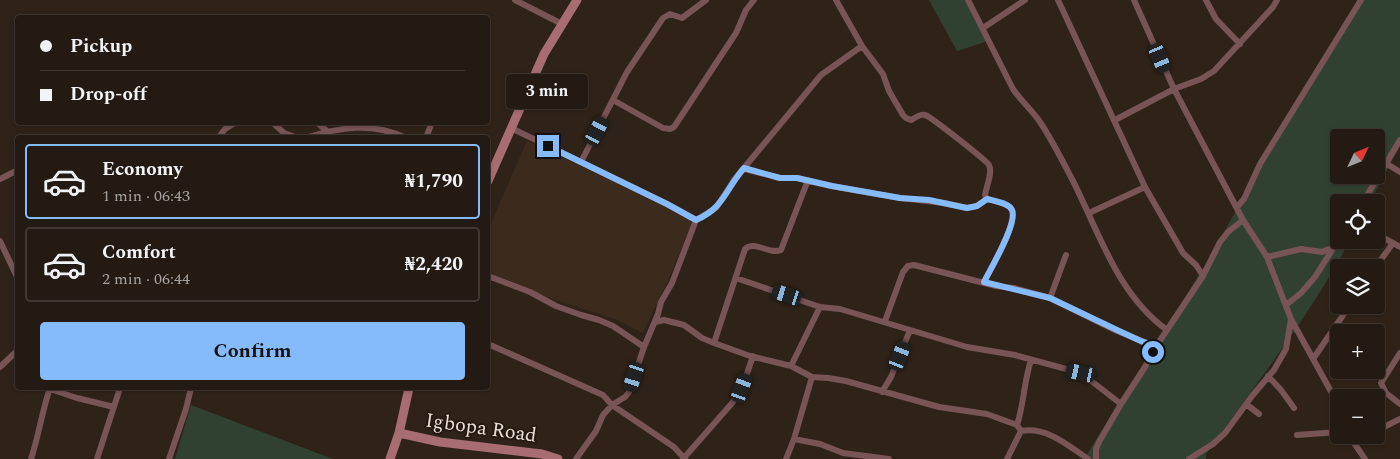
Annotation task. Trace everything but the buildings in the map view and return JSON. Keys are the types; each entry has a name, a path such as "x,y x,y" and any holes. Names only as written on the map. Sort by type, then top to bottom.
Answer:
{"main road":[{"path":"490,176 544,54 577,0"},
{"path":"390,459 399,433 410,390"},
{"name":"Igbopa Road","path":"399,433 440,442 542,454 558,459"}],"street":[{"path":"516,0 562,24"},
{"path":"581,162 627,72 663,18 670,14 680,18 685,17 706,0"},
{"path":"613,100 663,128 670,129 677,124 704,83 715,63 736,33 746,10 754,0"},
{"path":"836,0 862,46 883,74 889,91 906,118 911,120 922,114 928,115 988,164 990,171 985,196 987,199"},
{"path":"968,0 1013,89 1019,99 1038,120 1089,213 1117,274 1140,305 1167,330"},
{"path":"983,28 1025,0"},
{"path":"1058,0 1116,120 1146,188 1183,252 1196,265 1203,276"},
{"path":"1134,0 1174,89 1243,220 1267,257 1291,319 1330,390"},
{"path":"1206,0 1216,18 1240,44"},
{"path":"1116,120 1174,89 1201,79 1214,71 1240,44 1277,0"},
{"path":"1237,207 1244,199 1260,164 1361,0"},
{"path":"576,459 596,431 603,415 612,405 625,397 629,392 661,302 672,283 696,220 716,208 734,180 821,75 862,46"},
{"path":"220,135 231,125"},
{"path":"275,125 284,133 290,135"},
{"path":"320,125 327,131"},
{"path":"314,135 327,131 363,126 378,128 398,135"},
{"path":"511,128 696,220"},
{"path":"1367,194 1400,140"},
{"path":"1387,164 1400,172"},
{"path":"744,168 780,178 808,180 900,198 929,200 967,208 977,206 987,199"},
{"path":"0,179 15,172"},
{"path":"714,342 747,247 754,246 775,252 781,250 808,180"},
{"path":"1089,213 1146,188"},
{"path":"984,282 1010,232 1013,216 1009,206 987,199"},
{"path":"1096,459 1096,449 1099,442 1120,404 1203,276 1220,242 1228,232 1243,220"},
{"path":"1385,239 1400,247"},
{"path":"0,241 15,273"},
{"path":"1381,259 1393,243"},
{"path":"1267,257 1301,249 1322,252 1330,249"},
{"path":"1286,305 1309,285 1333,249"},
{"path":"1050,298 1066,255"},
{"path":"885,321 903,272 908,266 914,265 1050,298 1143,342 1157,346"},
{"path":"490,277 530,292 556,306 613,326 644,347"},
{"path":"736,278 820,307 840,309 885,321 966,347 1015,355 1081,373 1120,404"},
{"path":"791,366 820,307"},
{"path":"658,314 664,320"},
{"path":"1313,359 1344,314"},
{"path":"1189,459 1197,457 1225,433 1278,363 1286,349 1291,319"},
{"path":"655,322 664,320 684,325 702,338 753,356 791,366 812,377 846,381 939,407 987,414 1019,428 1052,436 1088,459"},
{"path":"882,392 891,377 910,330"},
{"path":"490,345 604,395 612,405 674,447 684,459 734,402 742,388 753,356"},
{"path":"1,364 15,352"},
{"path":"1400,353 1381,383 1386,394 1400,404"},
{"path":"1007,459 1019,428 1026,378 1031,360"},
{"path":"1268,376 1294,408"},
{"path":"786,459 794,439 812,377"},
{"path":"31,459 49,390"},
{"path":"55,390 77,398 114,407"},
{"path":"97,459 119,390"},
{"path":"168,459 186,409 191,390"},
{"path":"1246,404 1259,414"},
{"path":"1385,426 1400,419"},
{"path":"1297,435 1330,433"},
{"path":"794,439 820,444 844,453 889,459"},
{"path":"1355,444 1365,459"}],"shaded area":[{"path":"527,141 667,206 690,220 691,224 672,271 643,333 617,320 544,296 490,274 490,225"}],"green space":[{"path":"929,0 967,0 988,41 957,51"},
{"path":"1363,0 1400,0 1400,146 1385,174 1385,129 1330,129 1330,184 1380,184 1374,194 1330,194 1330,249 1345,249 1339,259 1330,259 1330,275 1300,323 1206,454 1206,459 1084,459 1210,257 1255,177"},
{"path":"191,405 333,459 175,459"}],"route":[{"path":"548,146 696,220 716,208 744,168 780,178 797,178 900,198 929,200 967,208 977,206 987,199 1009,206 1013,216 1010,232 984,282 1054,299 1143,342 1157,346 1153,352"}]}
